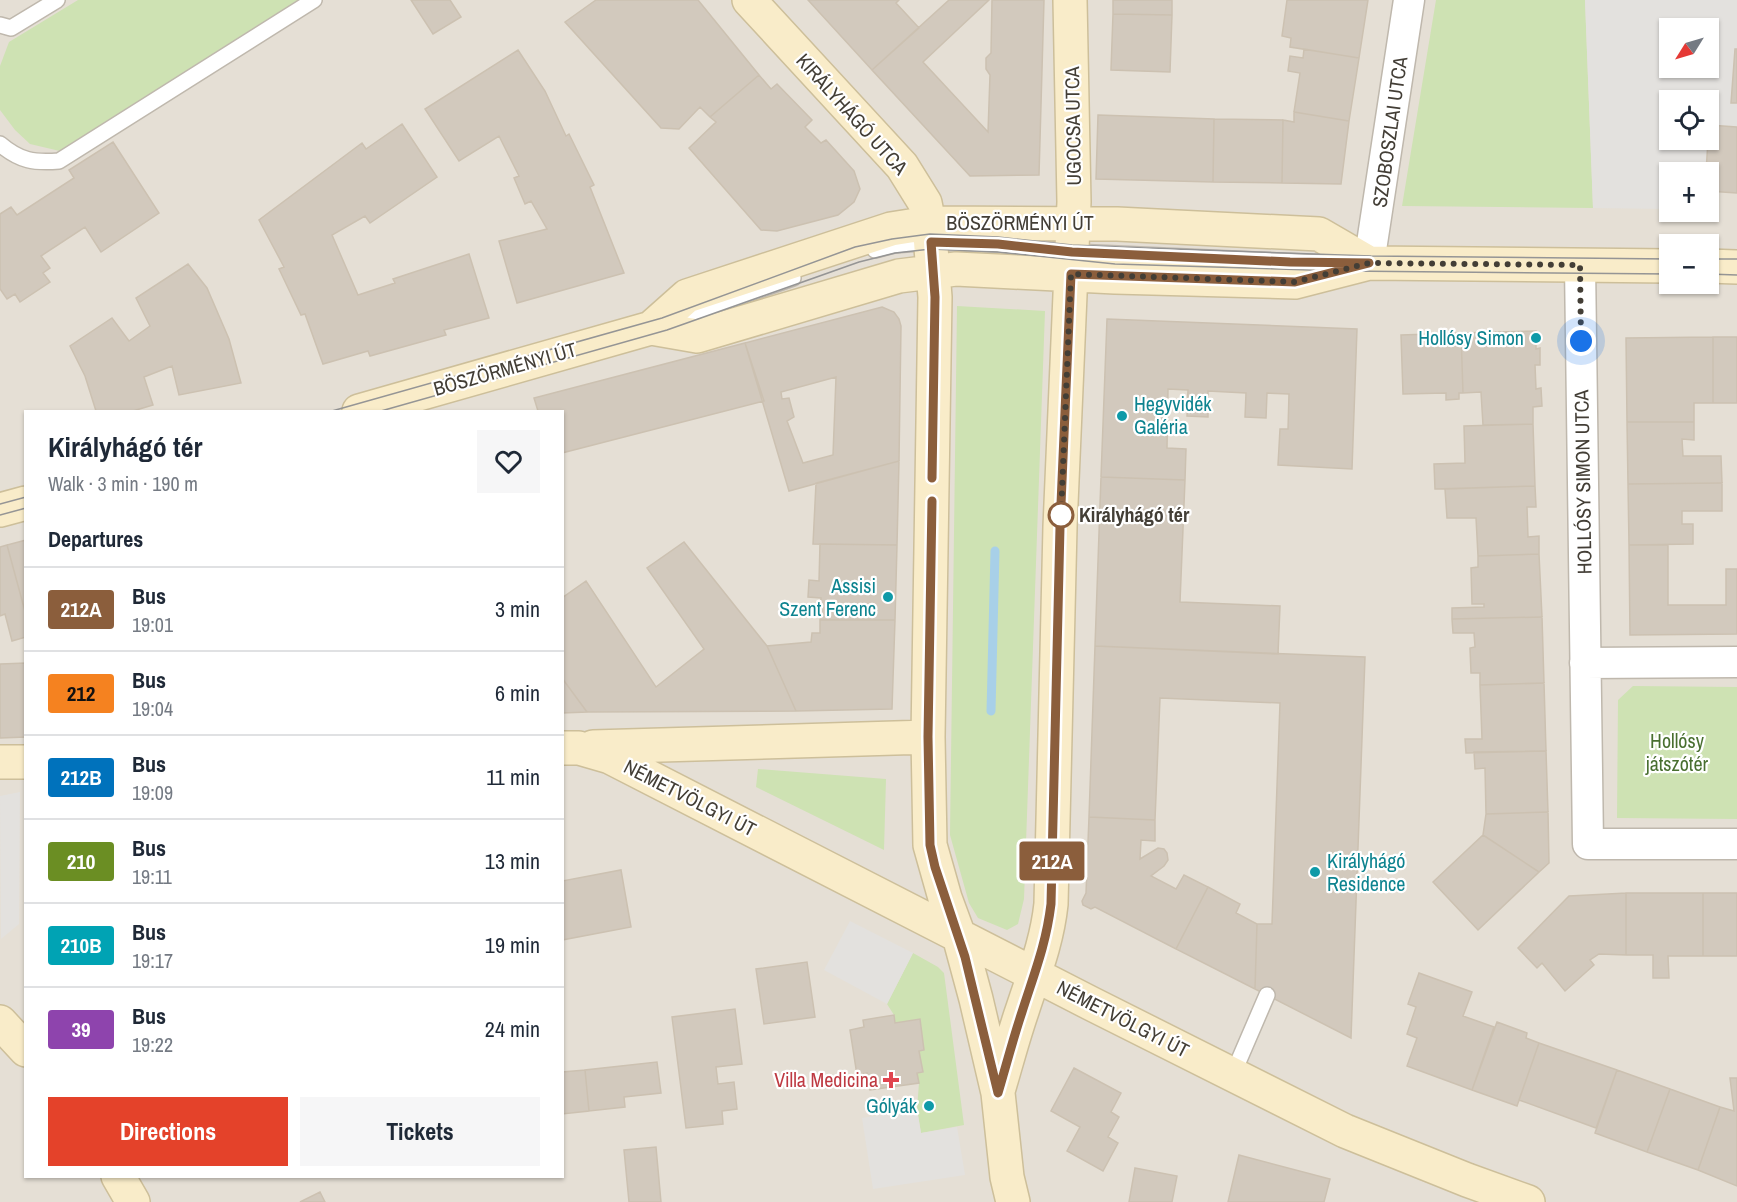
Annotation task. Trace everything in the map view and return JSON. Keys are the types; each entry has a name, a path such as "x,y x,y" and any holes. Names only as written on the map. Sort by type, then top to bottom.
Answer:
{"street":[{"name":"KIRÁLYHÁGÓ UTCA","path":"749,0 902,166 925,203 931,245"},
{"name":"UGOCSA UTCA","path":"1070,0 1074,202 1072,250"},
{"name":"SZOBOSZLAI UTCA","path":"1369,263 1409,0"},
{"name":"BÖSZÖRMÉNYI ÚT","path":"931,245 956,269 1072,250 1117,224 1319,234 1369,263"},
{"name":"BÖSZÖRMÉNYI ÚT","path":"651,328 687,296 891,229 931,245 1072,250 1295,282 1369,263 1659,266"},
{"name":"BÖSZÖRMÉNYI ÚT","path":"363,410 651,328 697,336 899,276 931,245"},
{"path":"931,245 935,297 928,737 930,845 938,877 959,936 998,1093 1006,1177 1013,1202"},
{"path":"998,1093 1022,1010 1036,975 1048,927 1051,904 1060,539 1072,250"},
{"name":"HOLLÓSY SIMON UTCA","path":"1580,265 1588,844 1737,844"},
{"path":"1719,266 1737,267"},
{"path":"0,510 24,504"},
{"path":"1585,663 1737,662"},
{"path":"571,748 928,737"},
{"name":"NÉMETVÖLGYI ÚT","path":"571,748 610,758 1345,1131 1528,1202"},
{"path":"0,762 24,762"},
{"path":"0,1022 24,1048"},
{"path":"119,1178 133,1202"}],"lane":[{"path":"0,25 11,28 57,0"},
{"path":"0,144 9,151 36,163 59,160 314,0"},
{"path":"824,267 894,245 931,245"},
{"path":"651,328 802,275"},
{"path":"1233,1074 1267,995"}],"shaded area":[{"path":"0,0 1737,0 1737,1202 0,1202"},
{"path":"1585,0 1737,0 1737,49 1735,49 1731,103 1737,103 1737,127 1719,126 1719,90 1659,90 1659,150 1707,150 1707,162 1659,162 1659,209 1593,208"},
{"path":"20,792 19,924 1,939 0,796"},
{"path":"850,921 913,953 887,1004 824,970"},
{"path":"917,1109 921,1133 957,1127 965,1175 873,1189 862,1118"}],"green space":[{"path":"78,0 306,0 64,152 30,144 15,130 0,110 0,66 9,42"},
{"path":"1436,0 1585,0 1593,208 1402,206"},
{"name":"Királyhágó tér","path":"957,306 1045,311 1024,899 1018,924 1007,930 978,918 969,903 950,835"},
{"name":"Hollósy játszótér","path":"1633,686 1737,687 1737,819 1617,818 1618,700"},
{"path":"758,769 886,779 884,850 756,787"},
{"path":"913,953 944,973 964,1125 921,1133 917,1109 919,1083 917,1073 923,1072 919,1051 924,1049 920,1019 895,1023 894,1015 887,1004"}],"building":[{"path":"411,0 450,0 461,17 433,34"},
{"path":"596,0 698,0 759,75 710,117 700,107 679,129 661,128 565,22"},
{"path":"808,0 899,0 896,3 919,28 872,70"},
{"path":"949,0 989,0 923,62 988,132 990,75 986,69 986,58 991,53 992,0 1044,0 1039,175 970,176 872,70"},
{"path":"1113,0 1172,0 1172,15 1113,14"},
{"path":"1287,0 1368,0 1359,58 1290,47 1291,38 1282,36"},
{"path":"1113,14 1172,15 1170,72 1111,70"},
{"path":"1304,49 1359,58 1349,121 1294,112 1300,73 1288,71 1290,56 1303,58"},
{"path":"1735,49 1737,49 1737,103 1731,103"},
{"path":"518,50 545,91 566,136 569,134 594,185 590,187 624,273 517,303 499,241 547,229 531,201 525,204 514,178 519,176 499,136 459,161 425,109"},
{"path":"759,75 771,89 777,84 812,120 805,127 821,143 826,140 854,171 860,189 854,202 838,215 777,231 761,230 689,148 716,122 710,117"},
{"path":"1294,112 1349,121 1341,184 1282,183 1283,120 1294,122"},
{"path":"1098,115 1214,119 1213,182 1096,179"},
{"path":"1214,119 1283,120 1282,183 1213,182"},
{"path":"402,124 437,177 370,223 365,216 332,235 358,295 395,283 393,279 469,254 489,318 444,330 446,335 370,356 368,351 323,364 305,314 301,315 279,269 284,267 259,220 362,143 366,149"},
{"path":"1719,126 1737,127 1737,193 1719,192 1719,162 1707,162 1707,150 1719,150"},
{"path":"113,142 159,213 101,252 85,227 41,256 50,268 43,273 50,282 20,302 15,294 7,299 0,289 0,214 11,207 17,215 74,178 69,170"},
{"path":"188,264 207,288 229,339 241,383 179,395 172,366 144,377 153,405 136,410 96,410 85,376 70,346 112,318 129,341 150,326 136,298"},
{"path":"882,307 894,312 901,326 899,461 789,491 745,343","holes":["836,377 833,455 803,463 787,421 794,417 789,398 782,399 781,392"]},
{"path":"1107,319 1357,329 1352,469 1278,465 1280,429 1288,429 1289,394 1267,393 1266,418 1245,417 1246,393 1208,391 1208,417 1187,416 1188,390 1168,389 1167,448 1186,449 1185,480 1101,477"},
{"path":"1536,331 1536,349 1540,348 1540,365 1535,365 1536,389 1541,388 1542,406 1533,407 1533,424 1483,425 1481,392 1463,393 1461,333"},
{"path":"1461,333 1463,393 1459,393 1459,399 1446,400 1446,393 1403,394 1401,335"},
{"path":"1713,337 1713,403 1694,403 1694,422 1627,422 1626,338"},
{"path":"1713,337 1737,337 1737,403 1713,403"},
{"path":"745,343 764,401 564,452 564,410 538,410 534,398"},
{"path":"1627,422 1694,422 1694,440 1682,439 1683,456 1721,456 1722,483 1628,484"},
{"path":"1533,424 1535,486 1435,489 1434,464 1465,463 1464,426"},
{"path":"899,461 897,545 813,544 816,483"},
{"path":"1101,477 1185,480 1180,602 1280,606 1278,654 1095,646"},
{"path":"1722,483 1722,511 1682,511 1682,524 1693,524 1693,544 1629,545 1628,484"},
{"path":"1535,486 1536,507 1527,507 1528,537 1539,536 1539,554 1478,556 1476,518 1447,518 1445,489"},
{"path":"24,541 24,608 7,545"},
{"path":"684,542 767,646 796,711 587,712 564,681 564,597 586,581 656,687 704,649 647,568"},
{"path":"820,544 897,545 895,620 820,620 821,598 808,597 809,580 819,581"},
{"path":"7,545 24,608 24,638 12,641 5,614 0,616 0,547"},
{"path":"1629,545 1668,545 1668,605 1726,605 1726,569 1737,569 1737,634 1630,635"},
{"path":"1539,554 1542,617 1452,619 1452,608 1484,607 1484,604 1472,604 1471,568 1478,567 1478,556"},
{"path":"1542,617 1544,683 1480,685 1480,673 1471,673 1470,648 1475,647 1474,633 1453,633 1452,619"},
{"path":"820,620 895,620 892,709 796,711 767,646 811,642 812,633 820,633"},
{"name":"Királyhágó Residence","path":"1095,646 1365,657 1351,1038 1255,989 1257,924 1272,924 1280,703 1160,698 1155,820 1089,817"},
{"path":"24,663 24,737 0,738 0,664"},
{"path":"564,681 587,712 564,713"},
{"path":"1544,683 1546,751 1466,753 1465,739 1482,739 1480,685"},
{"path":"1546,751 1548,812 1486,814 1485,768 1475,769 1474,752"},
{"path":"1548,812 1549,863 1539,872 1483,835 1486,814"},
{"path":"1089,817 1155,820 1155,841 1141,840 1140,859 1158,848 1164,849 1168,860 1151,876 1176,889 1184,875 1208,887 1176,949 1095,907 1091,909 1083,905 1082,901 1086,893"},
{"path":"1483,835 1539,872 1478,930 1433,882"},
{"path":"621,870 631,927 564,940 564,881"},
{"path":"1208,887 1240,904 1236,913 1257,924 1255,989 1176,949"},
{"path":"1626,893 1626,955 1599,954 1590,960 1594,965 1565,991 1542,963 1537,968 1518,948 1569,896"},
{"path":"1626,893 1703,893 1703,956 1668,956 1669,978 1653,978 1653,955 1626,955"},
{"path":"1703,893 1737,893 1737,956 1703,956"},
{"path":"807,962 815,1017 764,1024 756,969"},
{"path":"1419,973 1472,992 1463,1016 1494,1027 1472,1090 1407,1066 1417,1038 1407,1034 1416,1007 1408,1004"},
{"path":"735,1009 742,1064 716,1067 718,1084 734,1082 737,1109 722,1111 723,1124 686,1128 672,1017"},
{"path":"894,1015 895,1023 920,1019 924,1050 919,1051 923,1072 917,1073 919,1083 870,1090 867,1073 857,1075 850,1030 864,1027 863,1020"},
{"path":"1497,1022 1527,1033 1526,1038 1539,1043 1517,1106 1472,1090"},
{"path":"1539,1043 1617,1070 1596,1128 1519,1100"},
{"path":"657,1062 661,1093 624,1097 625,1107 589,1111 585,1070"},
{"path":"1074,1068 1121,1093 1111,1112 1119,1117 1108,1137 1118,1143 1103,1171 1067,1151 1080,1127 1051,1111"},
{"path":"585,1070 589,1111 564,1114 564,1072"},
{"path":"1617,1070 1670,1089 1647,1152 1595,1133"},
{"path":"1730,1078 1737,1078 1737,1186 1698,1170 1720,1107 1734,1111"},
{"path":"1670,1089 1720,1107 1698,1170 1647,1152"},
{"path":"656,1147 661,1202 629,1202 624,1150"},
{"path":"1239,1155 1330,1179 1324,1202 1228,1202"},
{"path":"1135,1168 1177,1176 1172,1202 1129,1202"},
{"path":"320,1192 325,1202 300,1202"}],"waterway":[{"path":"991,711 995,551"}],"tram line":[{"path":"336,410 662,318 855,247 930,234 998,237 1072,245 1371,256 1659,259"},
{"path":"385,410 667,330 859,262 895,253 931,249 998,252 1115,264 1343,271 1659,274"},
{"path":"1719,259 1737,259"},
{"path":"1719,274 1737,275"},
{"path":"0,504 24,498"},
{"path":"0,515 24,509"}],"bus line":[{"name":"212A","path":"932,478 935,297 931,242 998,244 1072,252 1290,262 1369,263 1295,282 1071,274 1060,527 1051,904 1048,927 1036,975 1022,1010 998,1093 965,957 930,845 928,737 932,501"}],"place":[{"name":"Hollósy Simon","path":"1536,338"},
{"name":"Hegyvidék Galéria","path":"1122,416"},
{"name":"Királyhágó tér","path":"1061,515"},
{"name":"Assisi Szent Ferenc","path":"888,597"},
{"name":"Királyhágó Residence","path":"1315,872"},
{"name":"Villa Medicina","path":"891,1080"},
{"name":"Gólyák","path":"929,1106"}],"route":[{"path":"1061,515 1071,274 1295,282 1369,263 1580,265 1581,341"}]}
